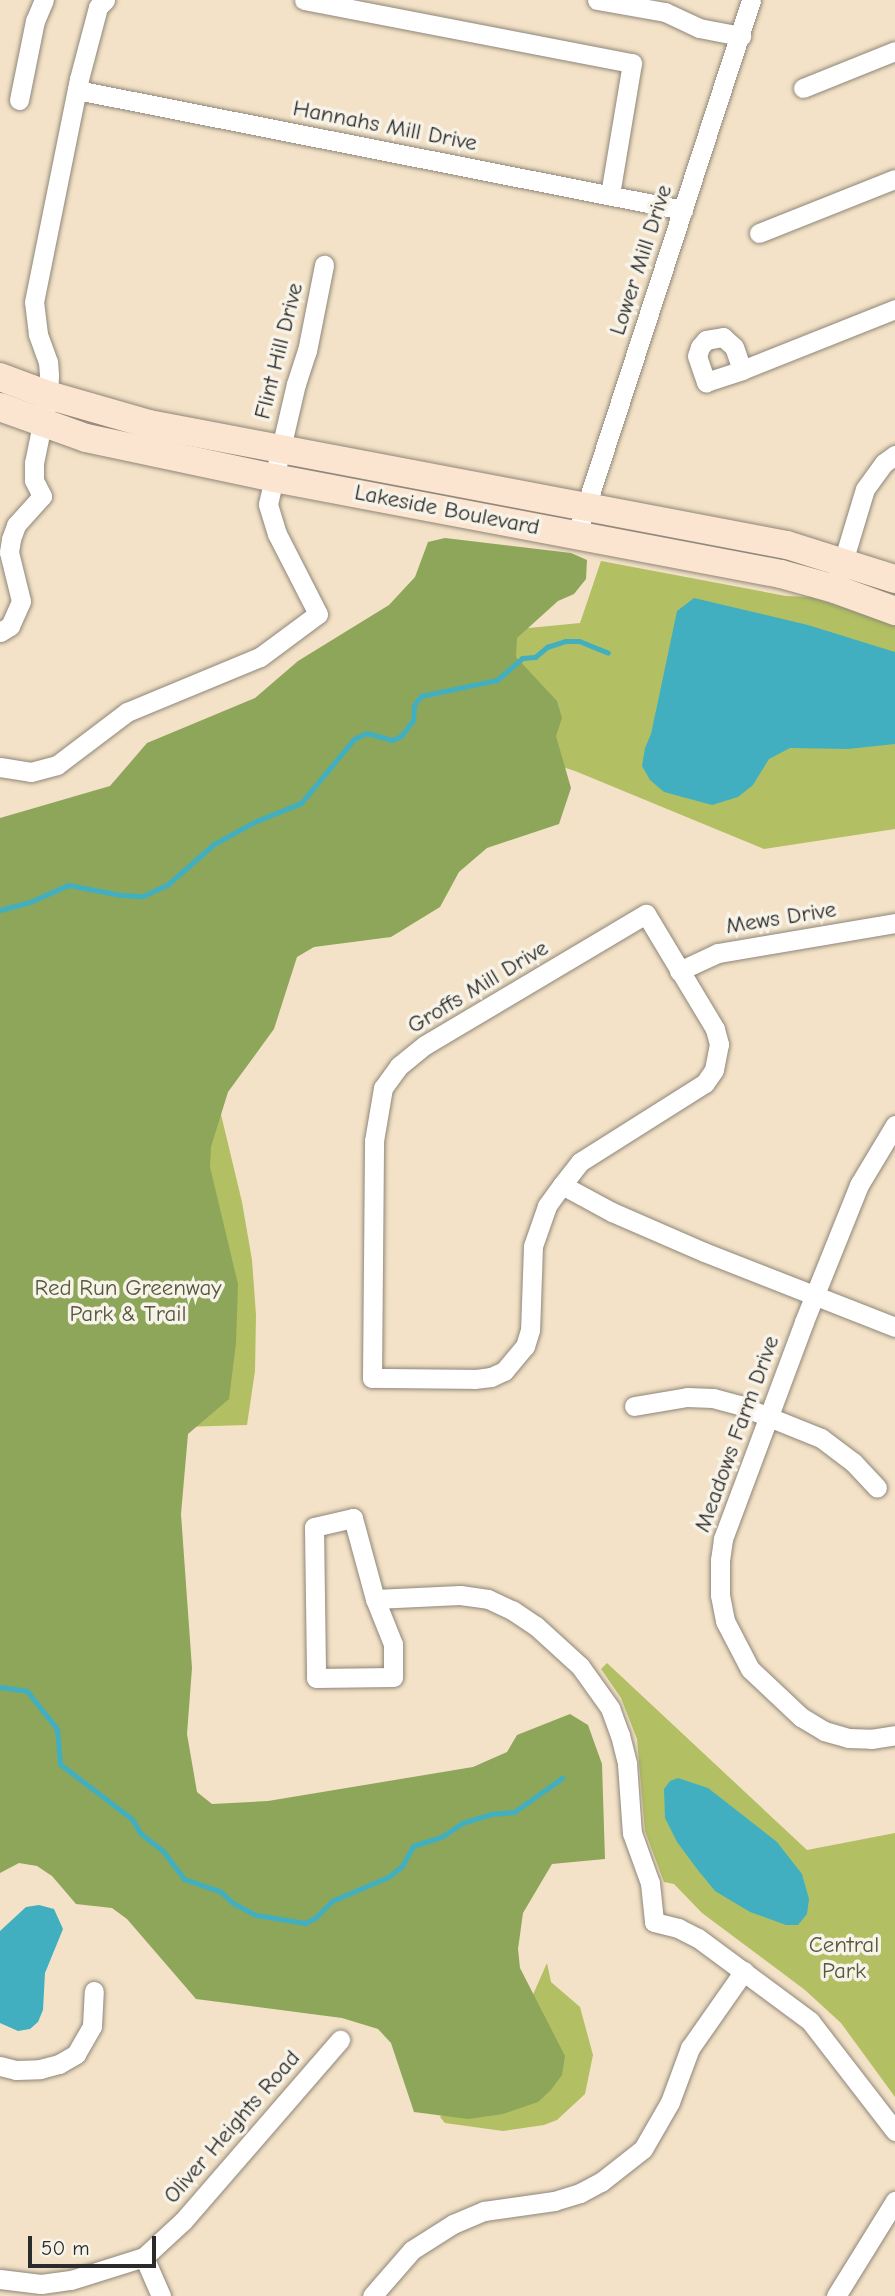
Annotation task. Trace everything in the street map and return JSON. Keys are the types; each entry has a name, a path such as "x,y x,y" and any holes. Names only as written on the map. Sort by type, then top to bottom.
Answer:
{"main road":[{"name":"Lakeside Boulevard","path":"0,377 48,395 149,424 787,545 843,560 895,579"},
{"name":"Lakeside Boulevard","path":"0,408 86,438 274,478 781,574 835,589 895,611"}],"street":[{"path":"19,100 35,21 44,0"},
{"path":"0,632 10,626 21,601 9,552 11,539 16,525 42,496 34,480 34,463 48,395 48,362 38,334 34,302 77,90 99,7 105,0"},
{"path":"303,0 632,63 610,195"},
{"path":"597,0 666,6 699,29 741,36"},
{"name":"Lower Mill Drive","path":"577,534 751,0"},
{"path":"803,88 895,51"},
{"name":"Hannahs Mill Drive","path":"77,90 684,210"},
{"path":"759,233 895,178"},
{"name":"Flint Hill Drive","path":"0,767 31,772 50,768 127,712 260,657 318,614 274,525 268,504 307,351 324,265"},
{"path":"742,370 895,309"},
{"path":"835,589 865,489 884,463 895,455"},
{"name":"Groffs Mill Drive","path":"646,914 715,1029 719,1044 714,1070 705,1083 580,1162 562,1185 547,1206 533,1247 530,1330 518,1358 491,1377 372,1378 374,1141 383,1088 399,1066 425,1045 646,914"},
{"name":"Mews Drive","path":"679,971 718,953 895,923"},
{"path":"815,1294 859,1185 894,1130"},
{"path":"562,1185 612,1212 692,1247 895,1327"},
{"name":"Meadows Farm Drive","path":"815,1294 723,1539 720,1595 725,1621 750,1669 801,1717 824,1731 848,1738 871,1740 895,1735"},
{"path":"634,1406 687,1397 713,1398 821,1438 839,1450 877,1488"},
{"path":"353,1518 375,1599 393,1644 393,1677 316,1678 314,1527 353,1518"},
{"path":"375,1599 460,1595 488,1600 512,1610 536,1626 596,1685 610,1708 620,1735 627,1764 632,1833 650,1883 654,1922 678,1928 698,1938 810,2021 895,2131"},
{"path":"372,2296 412,2250 453,2224 484,2211 554,2201 580,2193 601,2182 643,2149 670,2102 690,2048 744,1971"},
{"path":"0,2066 16,2070 40,2069 59,2064 76,2054 92,2026 94,1991"},
{"name":"Oliver Heights Road","path":"0,2279 41,2284 71,2280 145,2257 183,2221 340,2039"},
{"path":"836,2296 895,2201"},
{"path":"145,2257 161,2296"}],"green space":[{"path":"445,538 571,553 587,560 586,579 574,594 558,601 517,638 516,657 557,701 562,718 556,736 571,788 559,824 487,848 459,872 440,907 391,937 314,947 297,957 274,1029 228,1092 211,1147 210,1167 238,1284 236,1343 229,1399 188,1434 181,1514 192,1668 187,1734 197,1792 212,1804 268,1801 473,1767 507,1752 517,1735 570,1714 588,1725 602,1764 605,1859 552,1864 523,1913 518,1949 520,1968 565,2056 562,2075 538,2102 503,2114 468,2119 414,2112 391,2043 378,2029 342,2018 196,1999 127,1919 112,1908 76,1904 52,1876 37,1866 19,1863 0,1873 0,818 110,786 147,743 255,698 298,661 389,605 415,577 428,542"},
{"name":"Red Run Greenway Park & Trail","path":"601,561 786,596 811,597 895,624 895,829 764,849 575,771 535,758 178,935 242,1202 252,1260 256,1315 255,1371 247,1425 181,1427 0,863 395,641 580,623"},
{"name":"Central Park","path":"607,1663 807,1850 895,1833 895,2097 841,2023 805,1990 702,1913 674,1884 664,1882 645,1831 637,1739 621,1698 601,1669"},
{"path":"547,1963 551,1982 580,2007 593,2055 585,2094 557,2120 544,2125 503,2131 445,2123 440,2117 489,2060 531,1999"}],"water":[{"path":"694,598 808,625 895,652 895,744 848,749 790,748 769,759 753,785 738,797 712,805 664,792 650,780 642,766 677,611"},
{"path":"678,1778 708,1788 777,1842 802,1874 809,1899 807,1914 798,1925 786,1925 750,1912 715,1891 697,1869 677,1842 665,1818 664,1789 670,1781"},
{"path":"39,1905 54,1909 63,1929 45,1973 43,2010 38,2022 30,2029 18,2031 0,2023 0,1931 26,1907"}],"waterway":[{"path":"0,910 30,902 68,885 121,895 143,896 167,885 214,844 254,822 301,803 354,739 367,733 392,740 401,736 413,720 414,705 421,696 497,680 522,658 535,657 547,647 565,641 579,641 608,653"},
{"path":"0,1687 27,1691 57,1729 60,1764 132,1819 140,1833 163,1851 184,1879 221,1892 233,1903 256,1915 305,1923 315,1918 332,1901 388,1877 402,1866 413,1846 443,1836 462,1823 491,1814 514,1812 562,1778"}]}
